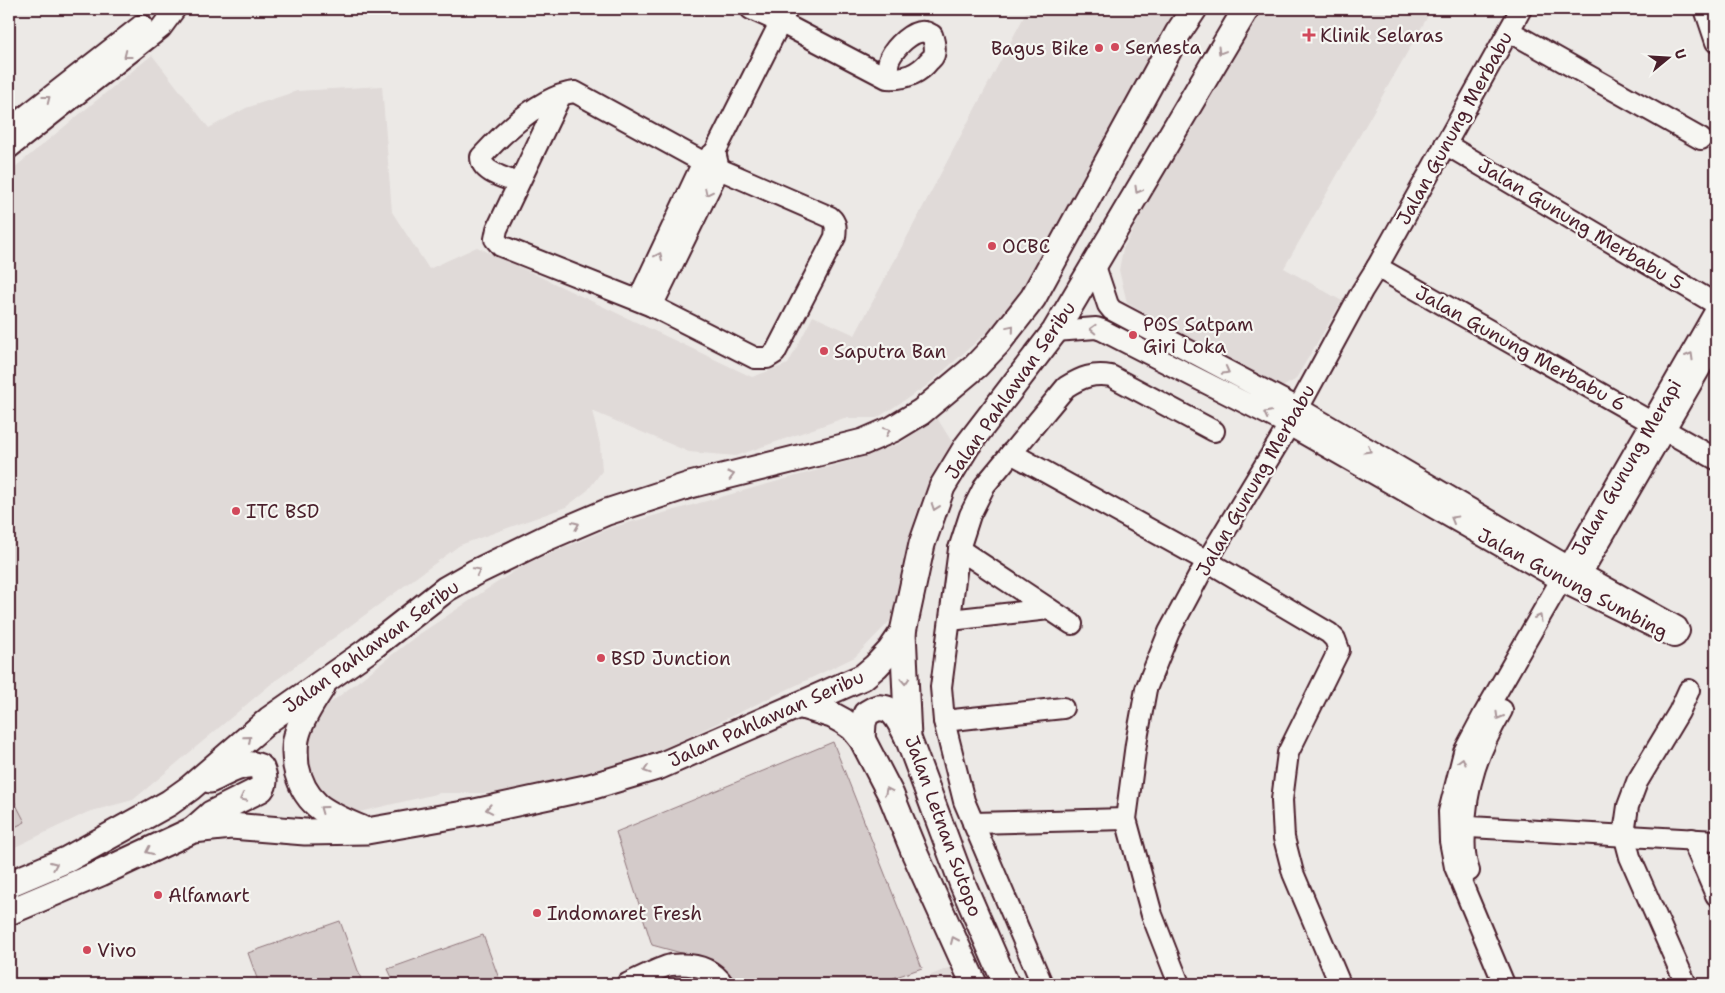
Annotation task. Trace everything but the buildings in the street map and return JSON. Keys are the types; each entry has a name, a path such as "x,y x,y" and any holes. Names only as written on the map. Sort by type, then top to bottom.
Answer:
{"main road":[{"name":"Jalan Pahlawan Seribu","path":"9,884 85,850 169,803 190,788 270,719 367,651 446,589 474,573 546,538 607,512 690,486 863,442 892,429 921,412 976,366 998,344 1033,298 1194,9"},
{"name":"Jalan Pahlawan Seribu","path":"9,912 101,873 193,830 231,826 305,832 367,831 509,805 590,787 660,766 863,677 885,656 903,632 922,544 942,487 967,446 1055,331 1246,9"},
{"name":"Jalan Letnan Sutopo","path":"903,632 908,738 963,885 1006,984"},
{"path":"328,678 304,717 297,733 295,759 299,780 310,798 322,810 367,831"},
{"name":"Jalan Letnan Sutopo","path":"798,705 832,715 853,728 862,739 891,795 915,854 974,984"},
{"path":"862,739 863,723 866,714 880,707 886,709 898,719 908,738"},
{"path":"190,788 248,764 257,766 264,774 264,784 261,789 211,814 193,830"}],"street":[{"path":"9,129 152,18 175,9"},
{"path":"9,148 161,28 175,9"},
{"path":"751,9 783,15 887,78"},
{"name":"Jalan Gunung Merbabu","path":"1179,984 1152,915 1126,819 1136,744 1146,689 1169,632 1207,561 1294,417 1362,291 1521,9"},
{"path":"1705,9 1716,42"},
{"path":"645,303 783,15"},
{"path":"1508,31 1701,139"},
{"path":"518,183 487,170 482,163 481,157 501,135 537,108 561,96 575,92 830,217 836,225 835,237 775,353 767,358 755,358 645,303 498,243 495,239 495,232 561,96"},
{"name":"Jalan Gunung Merbabu 5","path":"1446,144 1716,304"},
{"name":"Jalan Gunung Sumbing","path":"1095,266 1108,305 1112,310 1571,577"},
{"name":"Jalan Gunung Merbabu 6","path":"1377,267 1716,459"},
{"name":"Jalan Gunung Merapi","path":"1504,984 1455,867 1450,841 1457,825 1477,760 1493,726 1571,577 1658,425 1716,310"},
{"name":"Jalan Gunung Sumbing","path":"1055,331 1099,328 1294,417"},
{"name":"Jalan Gunung Merapi","path":"1658,425 1716,341"},
{"path":"1042,984 964,801 944,721 941,687 959,549 970,515 984,485 1066,386 1078,379 1094,374 1111,376 1214,431"},
{"path":"1012,453 1207,561 1330,633 1335,639 1339,650 1288,754 1282,800 1284,838 1293,873 1340,984"},
{"path":"959,549 1072,624"},
{"path":"950,620 1049,608"},
{"path":"1686,984 1630,857 1624,834 1628,806 1637,782 1679,712 1689,690"},
{"path":"944,721 1062,708"},
{"path":"973,823 1126,819"},
{"path":"1457,825 1716,841"},
{"name":"Jalan Gunung Merapi","path":"1457,825 1464,841 1468,867 1517,984"},
{"path":"1692,839 1716,895"},
{"path":"627,984 669,965 692,966 712,970 723,984"}],"shaded area":[{"path":"1028,9 1178,9 1036,269 995,325 928,385 877,418 844,418 736,456 689,452 592,411 600,444 602,471 588,490 566,507 460,545 271,684 133,800 88,812 9,850 9,172 152,55 209,128 246,108 297,91 382,86 392,212 429,269 477,247 752,377 788,364 813,316 855,335"},
{"path":"1257,9 1432,9 1284,268 1342,301 1295,380 1277,390 1127,303 1119,270 1123,249"},
{"name":"BSD Junction","path":"937,418 952,442 933,473 915,518 908,575 890,621 855,657 632,764 494,793 440,793 355,813 314,789 303,751 315,715 415,637 522,566 610,528 850,461 899,444"},
{"path":"833,742 922,968 876,984 737,984 718,963 652,945 616,832"},
{"path":"9,791 25,822 9,830"},
{"path":"340,921 361,979 348,984 259,984 248,953"},
{"path":"483,935 501,984 395,984 388,969"},
{"path":"953,966 960,984 910,984"},
{"path":"669,976 692,976 707,984 652,984"}],"place":[{"name":"Klinik Selaras","path":"1309,35"},
{"name":"Semesta","path":"1115,47"},
{"name":"Bagus Bike","path":"1099,48"},
{"name":"OCBC","path":"992,246"},
{"name":"POS Satpam Giri Loka","path":"1133,335"},
{"name":"Saputra Ban","path":"824,351"},
{"name":"ITC BSD","path":"236,511"},
{"name":"BSD Junction","path":"601,658"},
{"name":"Alfamart","path":"158,895"},
{"name":"Indomaret Fresh","path":"537,913"},
{"name":"Vivo","path":"87,950"}]}
